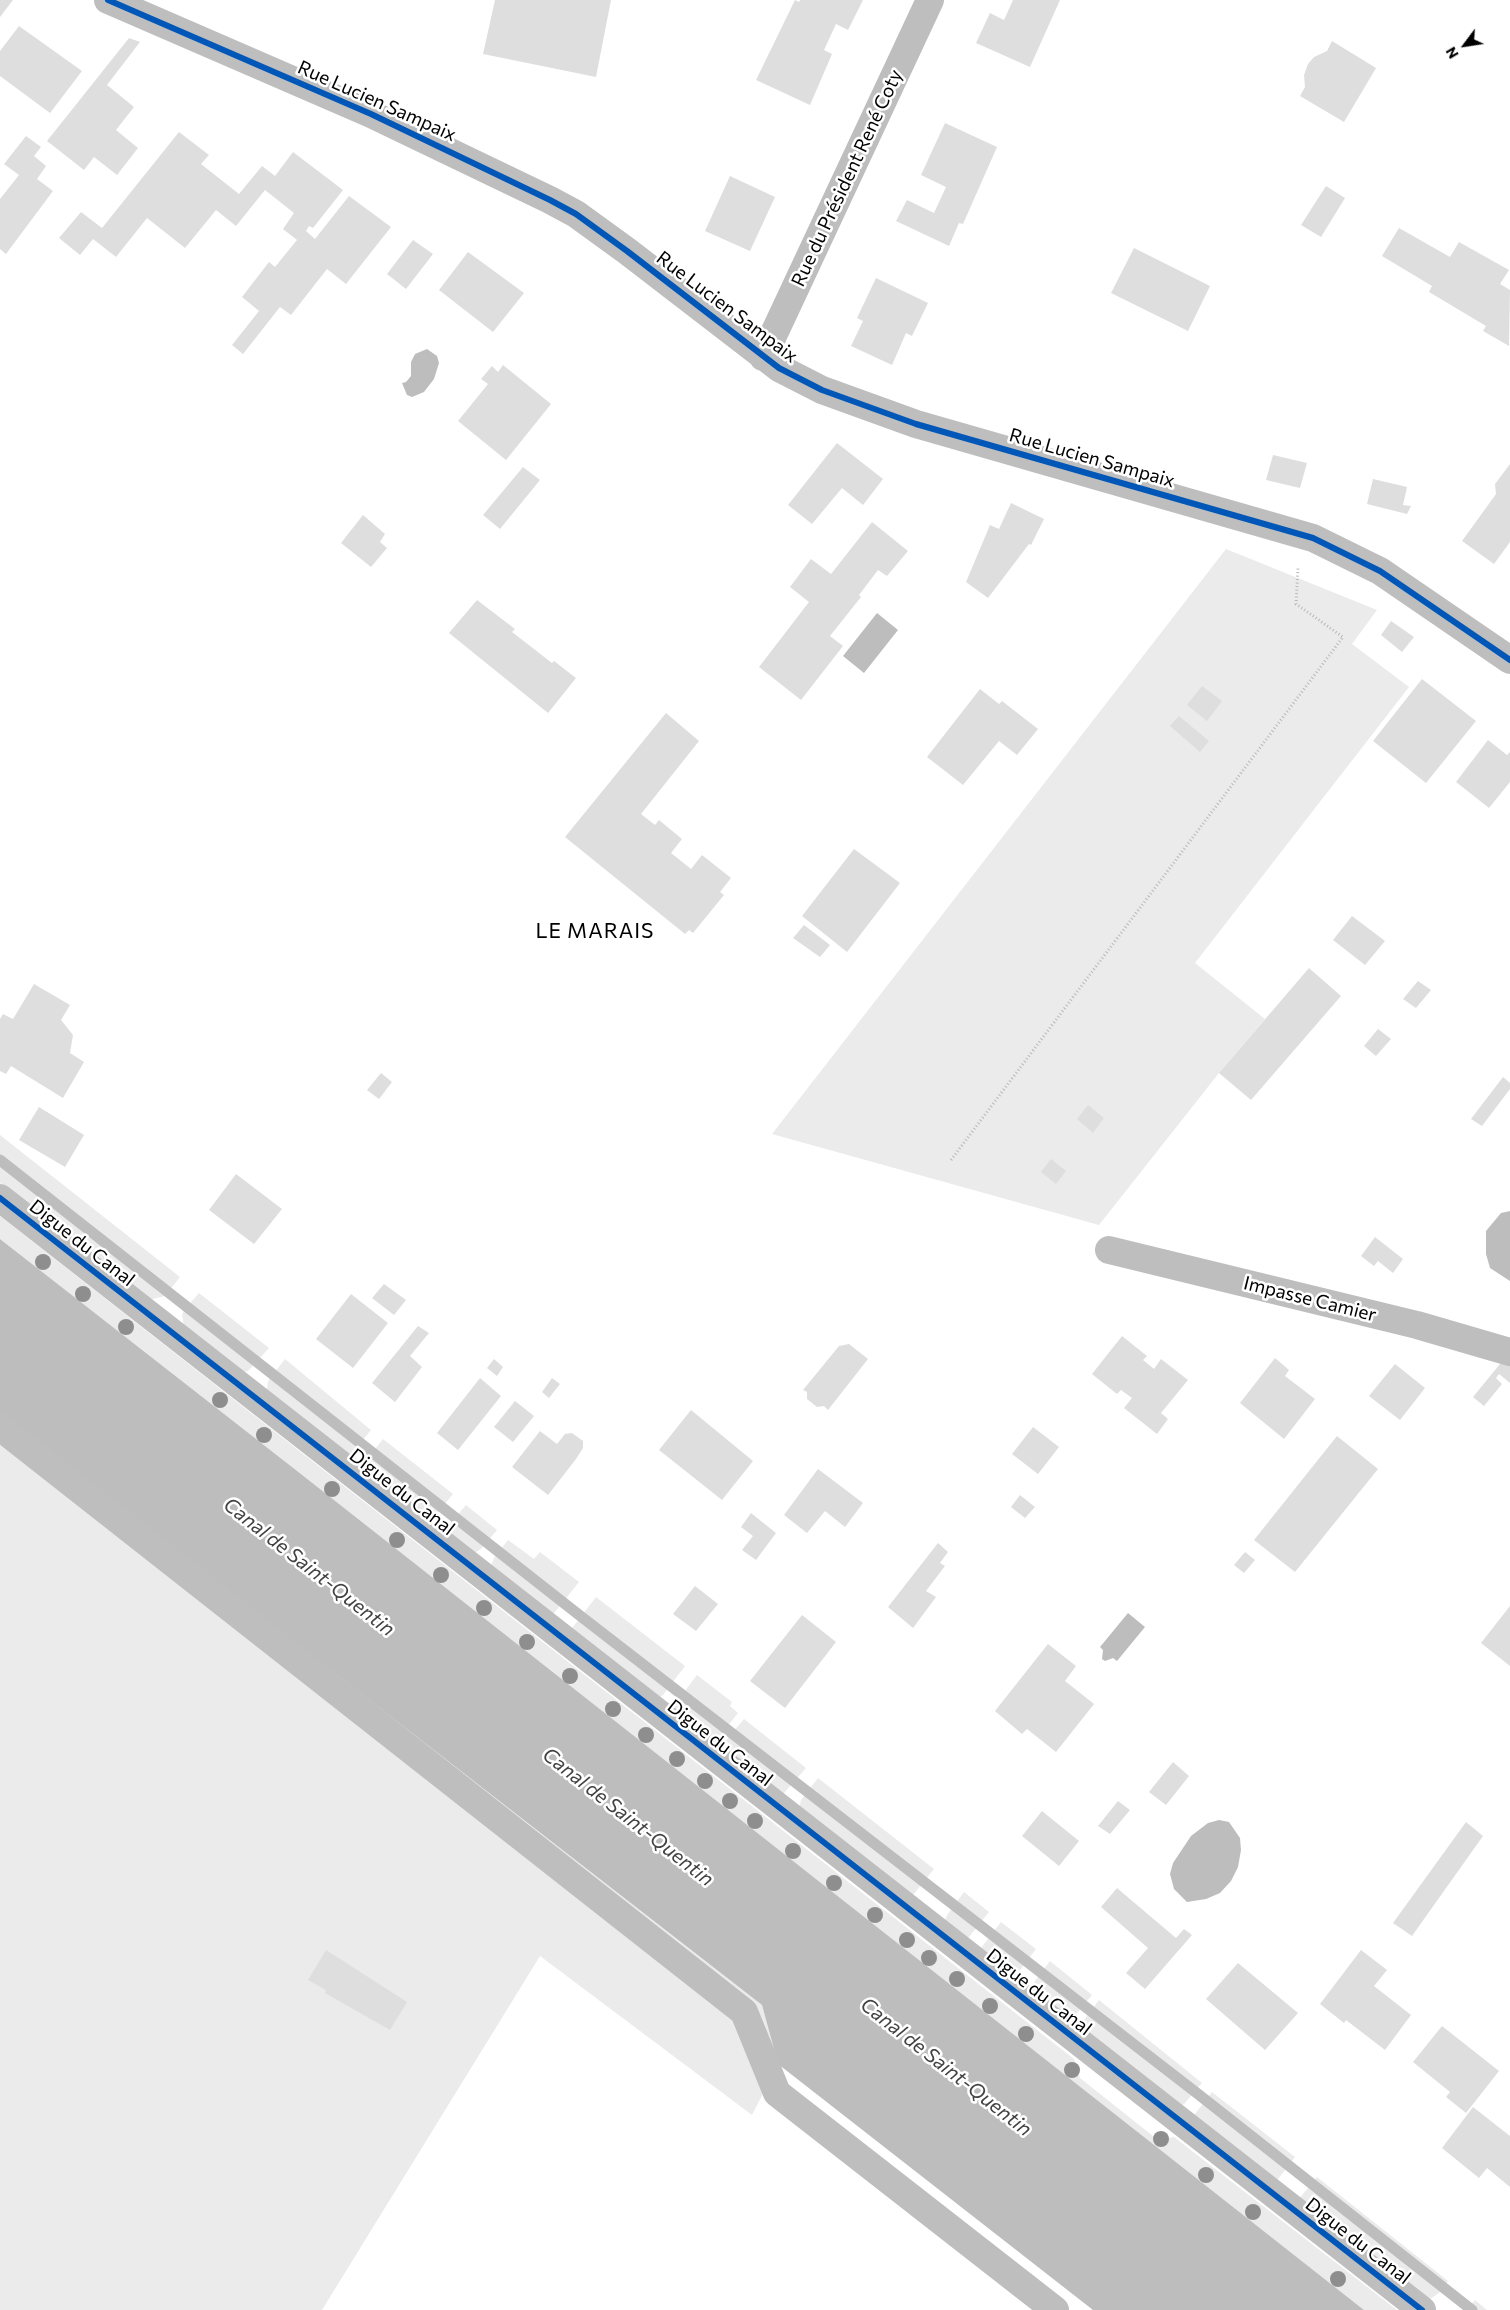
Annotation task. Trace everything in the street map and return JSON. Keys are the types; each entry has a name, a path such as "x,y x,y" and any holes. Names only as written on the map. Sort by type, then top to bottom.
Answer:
{"street":[{"name":"Rue Lucien Sampaix","path":"108,0 371,114 576,214 627,250 763,357 779,368 822,390 916,424 1299,533 1342,551 1380,571 1510,660"},
{"name":"Rue du Président René Coty","path":"763,357 930,0"},
{"name":"Digue du Canal","path":"0,1198 1422,2310"},
{"name":"Impasse Camier","path":"1109,1250 1417,1324 1510,1352"},
{"path":"0,1427 744,2012 777,2093 1055,2310"}],"path":[{"path":"950,1160 1342,637 1296,604 1299,533"}],"shaded area":[{"path":"1226,549 1377,610 1352,644 1409,687 1195,963 1265,1019 1219,1073 1099,1225 772,1134"},
{"path":"0,1135 180,1277 165,1296 146,1299 0,1183"},
{"path":"0,1216 1074,2059 1080,2078 1158,2140 1174,2137 1397,2310 1364,2310 0,1239"},
{"path":"199,1293 269,1348 248,1371 243,1372 184,1326 182,1315 184,1310"},
{"path":"285,1359 371,1430 349,1457 267,1390 268,1381"},
{"path":"0,1413 762,2005 778,2064 752,2115 540,1956 322,2310 0,2310"},
{"path":"383,1439 453,1494 431,1521 362,1466"},
{"path":"466,1505 497,1530 481,1549 473,1554 444,1531"},
{"path":"508,1540 534,1559 540,1552 579,1582 551,1617 490,1568 494,1558"},
{"path":"596,1597 685,1666 663,1695 655,1700 569,1632"},
{"path":"697,1675 732,1702 730,1706 738,1713 713,1745 671,1713 675,1704"},
{"path":"744,1719 806,1768 784,1793 779,1794 718,1750"},
{"path":"818,1778 934,1869 913,1895 799,1809 801,1800"},
{"path":"964,1892 989,1912 965,1942 944,1923 947,1915"},
{"path":"1001,1922 1036,1949 1020,1970 1011,1974 978,1952"},
{"path":"1050,1961 1092,1995 1069,2023 1032,1991 1035,1981"},
{"path":"1099,2000 1202,2083 1184,2104 1180,2106 1077,2029"},
{"path":"1212,2092 1295,2157 1275,2183 1195,2118 1195,2114"},
{"path":"1317,2177 1448,2281 1439,2293 1430,2299 1298,2200"},
{"path":"1475,2300 1487,2310 1467,2310"}],"water":[{"path":"427,349 437,356 439,363 434,379 424,392 412,397 407,395 402,383 406,382 411,376 411,362 415,354"},
{"path":"877,613 898,630 864,673 843,656"},
{"path":"1510,1211 1510,1281 1490,1268 1486,1254 1486,1231 1501,1213"},
{"name":"Canal de Saint-Quentin","path":"0,1239 1364,2310 1093,2310 778,2064 762,2005 0,1413"},
{"path":"1128,1613 1145,1627 1117,1661 1113,1658 1105,1661 1102,1659 1103,1650 1100,1647"},
{"path":"1219,1820 1229,1822 1240,1838 1241,1850 1238,1867 1231,1881 1220,1893 1206,1899 1187,1902 1174,1889 1170,1874 1173,1863 1191,1836 1208,1823"}],"building":[{"path":"0,0 13,0 0,17"},
{"path":"495,0 611,0 596,77 483,54"},
{"path":"795,0 799,2 800,0 863,0 848,30 836,24 824,50 832,54 810,105 756,80"},
{"path":"1013,0 1060,0 1030,67 976,43 990,13 1004,20"},
{"path":"19,26 82,71 50,113 0,76 0,51"},
{"path":"129,38 140,42 107,85 134,107 116,130 138,148 117,175 94,157 84,170 47,141"},
{"path":"1332,41 1376,68 1344,122 1300,96 1305,87 1304,75 1308,64 1314,57 1327,51"},
{"path":"945,123 997,147 963,224 959,223 949,246 896,221 907,200 934,213 946,187 921,175"},
{"path":"179,132 209,155 201,164 239,194 262,166 275,176 293,152 343,190 313,228 309,226 306,231 315,239 349,196 391,227 346,284 327,269 291,315 280,307 243,354 232,345 259,311 242,297 269,262 275,267 297,240 283,229 294,213 265,190 236,226 216,210 185,248 147,218 116,257 93,239 80,255 59,238 81,212 102,228"},
{"path":"26,136 41,147 34,156 46,166 37,179 53,191 6,254 0,249 0,199 19,175 4,164"},
{"path":"730,176 775,197 750,251 705,231"},
{"path":"1326,186 1345,198 1321,237 1301,225"},
{"path":"1399,228 1450,257 1459,242 1509,270 1500,284 1510,290 1509,346 1483,331 1486,326 1429,292 1432,286 1382,256"},
{"path":"413,240 433,254 406,289 387,274"},
{"path":"1134,248 1210,286 1188,331 1111,293"},
{"path":"468,252 524,293 493,332 439,290"},
{"path":"876,278 928,303 912,336 906,333 892,365 851,346 863,321 857,318"},
{"path":"503,365 551,404 506,460 458,421 488,384 481,379 492,366 498,372"},
{"path":"837,443 883,479 863,505 842,488 812,524 788,505"},
{"path":"1273,455 1307,463 1300,488 1266,480"},
{"path":"1510,464 1510,542 1494,564 1462,541 1496,494 1495,484"},
{"path":"523,467 540,480 500,529 483,515"},
{"path":"1373,479 1407,487 1403,505 1411,506 1407,514 1367,504"},
{"path":"1011,503 1044,519 1031,545 1029,544 988,598 966,582 990,525 999,529"},
{"path":"363,515 385,534 380,542 387,548 371,567 341,543"},
{"path":"872,522 908,551 887,576 878,570 859,595 861,597 830,636 843,646 801,700 759,667 809,602 790,587 811,559 831,574"},
{"path":"477,600 515,629 512,632 552,663 554,661 576,678 548,713 449,633"},
{"path":"1391,621 1414,637 1402,652 1381,635"},
{"path":"1422,679 1476,721 1426,783 1373,741"},
{"path":"1202,686 1222,701 1207,721 1187,705"},
{"path":"980,689 999,704 1002,701 1038,729 1017,755 999,741 963,785 927,757"},
{"path":"666,713 699,741 641,814 655,825 659,820 682,839 671,853 691,869 702,855 731,878 720,892 724,895 693,933 689,930 685,934 565,837"},
{"path":"1179,716 1209,741 1200,752 1170,726"},
{"path":"1488,740 1507,755 1510,752 1510,782 1489,808 1456,782"},
{"path":"854,849 900,883 847,952 802,916"},
{"path":"1352,916 1385,941 1365,965 1333,940"},
{"path":"804,925 830,945 820,957 793,938"},
{"path":"1309,968 1341,996 1251,1100 1219,1073"},
{"path":"1418,981 1431,990 1416,1008 1403,999"},
{"path":"34,984 70,1005 61,1020 73,1035 70,1053 84,1062 63,1098 11,1066 6,1074 0,1071 0,1019 3,1014 13,1019"},
{"path":"1378,1029 1391,1039 1376,1056 1364,1046"},
{"path":"381,1073 392,1082 379,1099 367,1090"},
{"path":"1503,1077 1510,1083 1510,1089 1482,1126 1471,1119"},
{"path":"1088,1105 1104,1118 1093,1133 1077,1119"},
{"path":"39,1107 84,1135 65,1167 19,1140"},
{"path":"1051,1159 1066,1171 1056,1184 1041,1172"},
{"path":"236,1174 282,1209 254,1244 209,1210"},
{"path":"1375,1237 1403,1259 1393,1273 1378,1261 1374,1266 1361,1256"},
{"path":"384,1284 406,1300 394,1315 372,1298"},
{"path":"351,1294 388,1323 353,1368 316,1339"},
{"path":"418,1326 429,1333 410,1356 422,1367 395,1402 372,1383"},
{"path":"1122,1336 1147,1356 1143,1360 1154,1369 1161,1359 1188,1380 1161,1413 1168,1419 1157,1434 1124,1408 1132,1398 1121,1390 1117,1394 1092,1374"},
{"path":"849,1344 868,1359 828,1410 824,1406 817,1407 807,1399 807,1392 803,1390 839,1346"},
{"path":"1275,1358 1289,1370 1285,1376 1315,1399 1284,1439 1240,1403"},
{"path":"494,1359 503,1367 497,1376 487,1368"},
{"path":"1504,1359 1510,1364 1510,1383 1499,1374 1496,1378 1502,1384 1484,1406 1473,1397"},
{"path":"1395,1364 1425,1388 1400,1420 1369,1396"},
{"path":"480,1378 501,1396 458,1450 437,1433"},
{"path":"552,1378 560,1384 549,1398 542,1392"},
{"path":"515,1401 534,1416 513,1442 494,1427"},
{"path":"691,1410 753,1461 722,1500 659,1450"},
{"path":"1033,1427 1059,1447 1038,1474 1012,1454"},
{"path":"540,1431 557,1444 565,1434 572,1433 583,1441 583,1448 576,1459 548,1495 512,1467"},
{"path":"1337,1436 1378,1469 1295,1572 1254,1540"},
{"path":"818,1469 863,1503 845,1527 825,1511 807,1533 784,1515"},
{"path":"1020,1495 1035,1507 1025,1518 1011,1507"},
{"path":"751,1513 776,1533 756,1560 742,1550 753,1536 741,1527"},
{"path":"938,1543 948,1552 940,1563 945,1566 926,1591 936,1597 913,1628 888,1607"},
{"path":"1245,1552 1255,1560 1244,1573 1234,1565"},
{"path":"695,1586 718,1604 696,1631 673,1614"},
{"path":"1510,1606 1510,1666 1481,1643"},
{"path":"802,1615 836,1642 785,1708 750,1681"},
{"path":"1048,1644 1076,1666 1065,1681 1094,1704 1056,1752 1027,1729 1022,1734 995,1711"},
{"path":"1173,1762 1189,1776 1166,1805 1149,1792"},
{"path":"1118,1801 1130,1810 1110,1834 1098,1826"},
{"path":"1042,1811 1079,1841 1059,1866 1022,1836"},
{"path":"1466,1822 1483,1836 1412,1936 1393,1923"},
{"path":"1117,1888 1176,1938 1184,1929 1192,1935 1145,1989 1126,1973 1148,1948 1101,1907"},
{"path":"326,1950 407,2002 390,2030 325,1993 326,1990 308,1980"},
{"path":"1361,1950 1387,1970 1374,1986 1411,2015 1385,2050 1346,2020 1344,2023 1320,2004"},
{"path":"1238,1963 1298,2013 1265,2050 1206,1999"},
{"path":"1442,2026 1499,2071 1466,2113 1446,2097 1450,2092 1413,2062"},
{"path":"1473,2107 1510,2136 1510,2187 1487,2168 1479,2178 1442,2148"}],"waterway":[{"path":"0,1160 583,1618 1198,2094 1472,2310"}],"cycle path":[{"path":"108,0 371,114 576,214 779,368 822,390 916,424 1313,538 1380,571 1510,660"},
{"path":"0,1198 1422,2310"}],"district":[{"name":"LE MARAIS","path":"595,931"}]}
